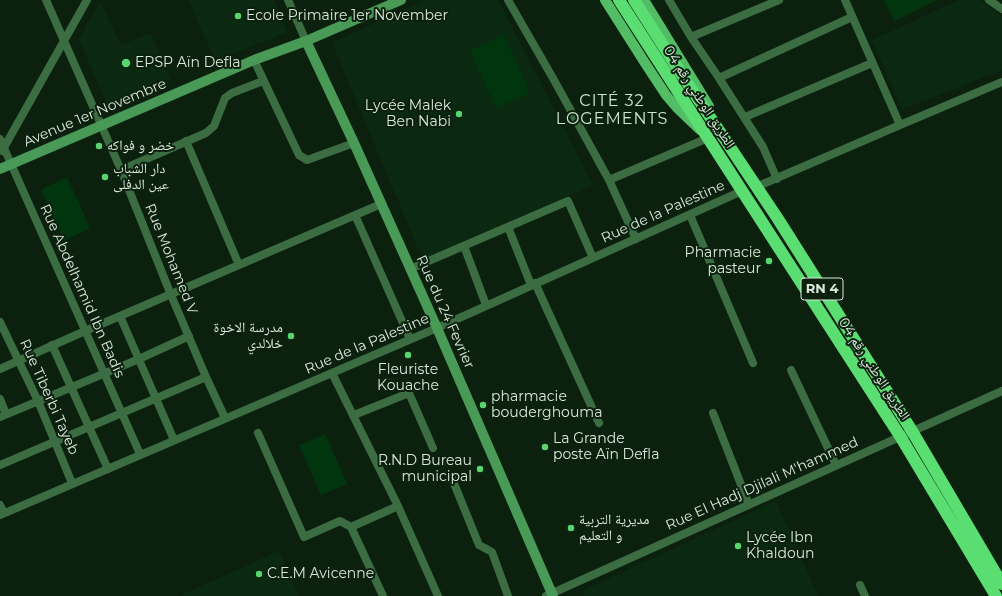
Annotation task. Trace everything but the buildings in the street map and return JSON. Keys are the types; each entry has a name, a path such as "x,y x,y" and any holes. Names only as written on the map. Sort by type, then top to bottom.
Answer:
{"highway":[{"name":"الطريق الوطني رقم 04","path":"619,0 900,436 996,596"},
{"name":"الطريق الوطني رقم 04","path":"634,0 730,148 917,429 1002,584"}],"main road":[{"name":"RN 4","path":"605,0 666,95 708,138"},
{"name":"RN 4","path":"644,0 709,105 730,148"}],"street":[{"name":"Rue Mohamed V","path":"46,0 102,125 206,377 226,418"},
{"path":"2,151 86,0"},
{"path":"288,0 306,41"},
{"name":"Avenue 1er Novembre","path":"0,169 254,60 306,41 401,0"},
{"path":"508,0 609,180 636,240"},
{"path":"669,0 690,37 745,117 763,147 777,179"},
{"path":"690,37 779,0"},
{"path":"845,0 900,125"},
{"path":"989,0 1002,9"},
{"path":"719,78 852,17"},
{"name":"Rue du 24 Fevrier","path":"306,41 354,143 437,328 550,595"},
{"path":"254,60 299,155 307,160 354,143"},
{"path":"745,117 872,63"},
{"path":"121,170 206,133 214,126 225,98 232,93 263,81"},
{"path":"756,187 1002,82"},
{"path":"609,180 708,138"},
{"name":"Rue Abdelhamid Ibn Badis","path":"0,139 2,151 10,165 140,454"},
{"path":"186,141 239,265"},
{"name":"Rue de la Palestine","path":"2,514 437,328 533,284 636,240 742,191"},
{"path":"410,269 568,201 593,258"},
{"path":"0,369 381,204"},
{"path":"355,215 410,339"},
{"path":"690,215 753,363"},
{"path":"508,227 533,284 599,423"},
{"path":"464,246 486,305"},
{"path":"120,316 174,440"},
{"name":"Rue Tiberbi Tayeb","path":"0,322 38,401 72,483"},
{"path":"0,399 3,415 71,388 189,336"},
{"path":"52,346 108,469"},
{"path":"791,370 836,465"},
{"path":"332,373 398,506 437,596"},
{"path":"0,464 206,377"},
{"name":"Rue El Hadj Djilali M'hammed","path":"550,595 1002,391"},
{"path":"354,416 408,393 433,448"},
{"path":"713,412 749,504"},
{"path":"258,433 304,537 340,521 351,527 383,596"},
{"path":"451,476 479,545 492,552 508,596"},
{"path":"0,505 2,514"},
{"path":"351,527 398,506"},
{"path":"860,585 865,596"}],"shaded area":[{"name":"Ecole Primaire 1er November","path":"189,0 274,0 287,32 215,61"},
{"name":"Lycée Malek Ben Nabi","path":"425,0 498,0 593,185 423,260 332,43"},
{"path":"937,0 895,21 884,1"},
{"path":"960,0 980,0 1002,16 1002,70 902,109 872,40"},
{"name":"EPSP Aïn Defla","path":"100,2 121,45 151,33 171,81 109,109 79,39"},
{"path":"504,35 530,93 496,108 470,50"},
{"path":"67,177 90,228 64,241 41,190"},
{"path":"325,434 347,484 321,495 299,445"},
{"name":"Lycée Ibn Khaldoun","path":"776,501 818,596 584,596 582,591"},
{"name":"C.E.M Avicenne","path":"279,551 299,596 180,596"}],"place":[{"name":"Ecole Primaire 1er November","path":"238,16"},
{"name":"EPSP Aïn Defla","path":"126,63"},
{"name":"Lycée Malek Ben Nabi","path":"459,114"},
{"name":"خضر و فواكه","path":"99,146"},
{"name":"دار الشباب عين الدفلى","path":"105,177"},
{"name":"Pharmacie pasteur","path":"769,261"},
{"name":"مدرسة الاخوة خلالدي","path":"291,336"},
{"name":"Fleuriste Kouache","path":"408,355"},
{"name":"pharmacie bouderghouma","path":"483,405"},
{"name":"La Grande poste Aïn Defla","path":"545,447"},
{"name":"R.N.D Bureau municipal","path":"480,469"},
{"name":"مديرية التربية و التعليم","path":"571,528"},
{"name":"Lycée Ibn Khaldoun","path":"738,546"},
{"name":"C.E.M Avicenne","path":"259,574"}],"district":[{"name":"CITÉ 32 LOGEMENTS","path":"612,110"}]}
